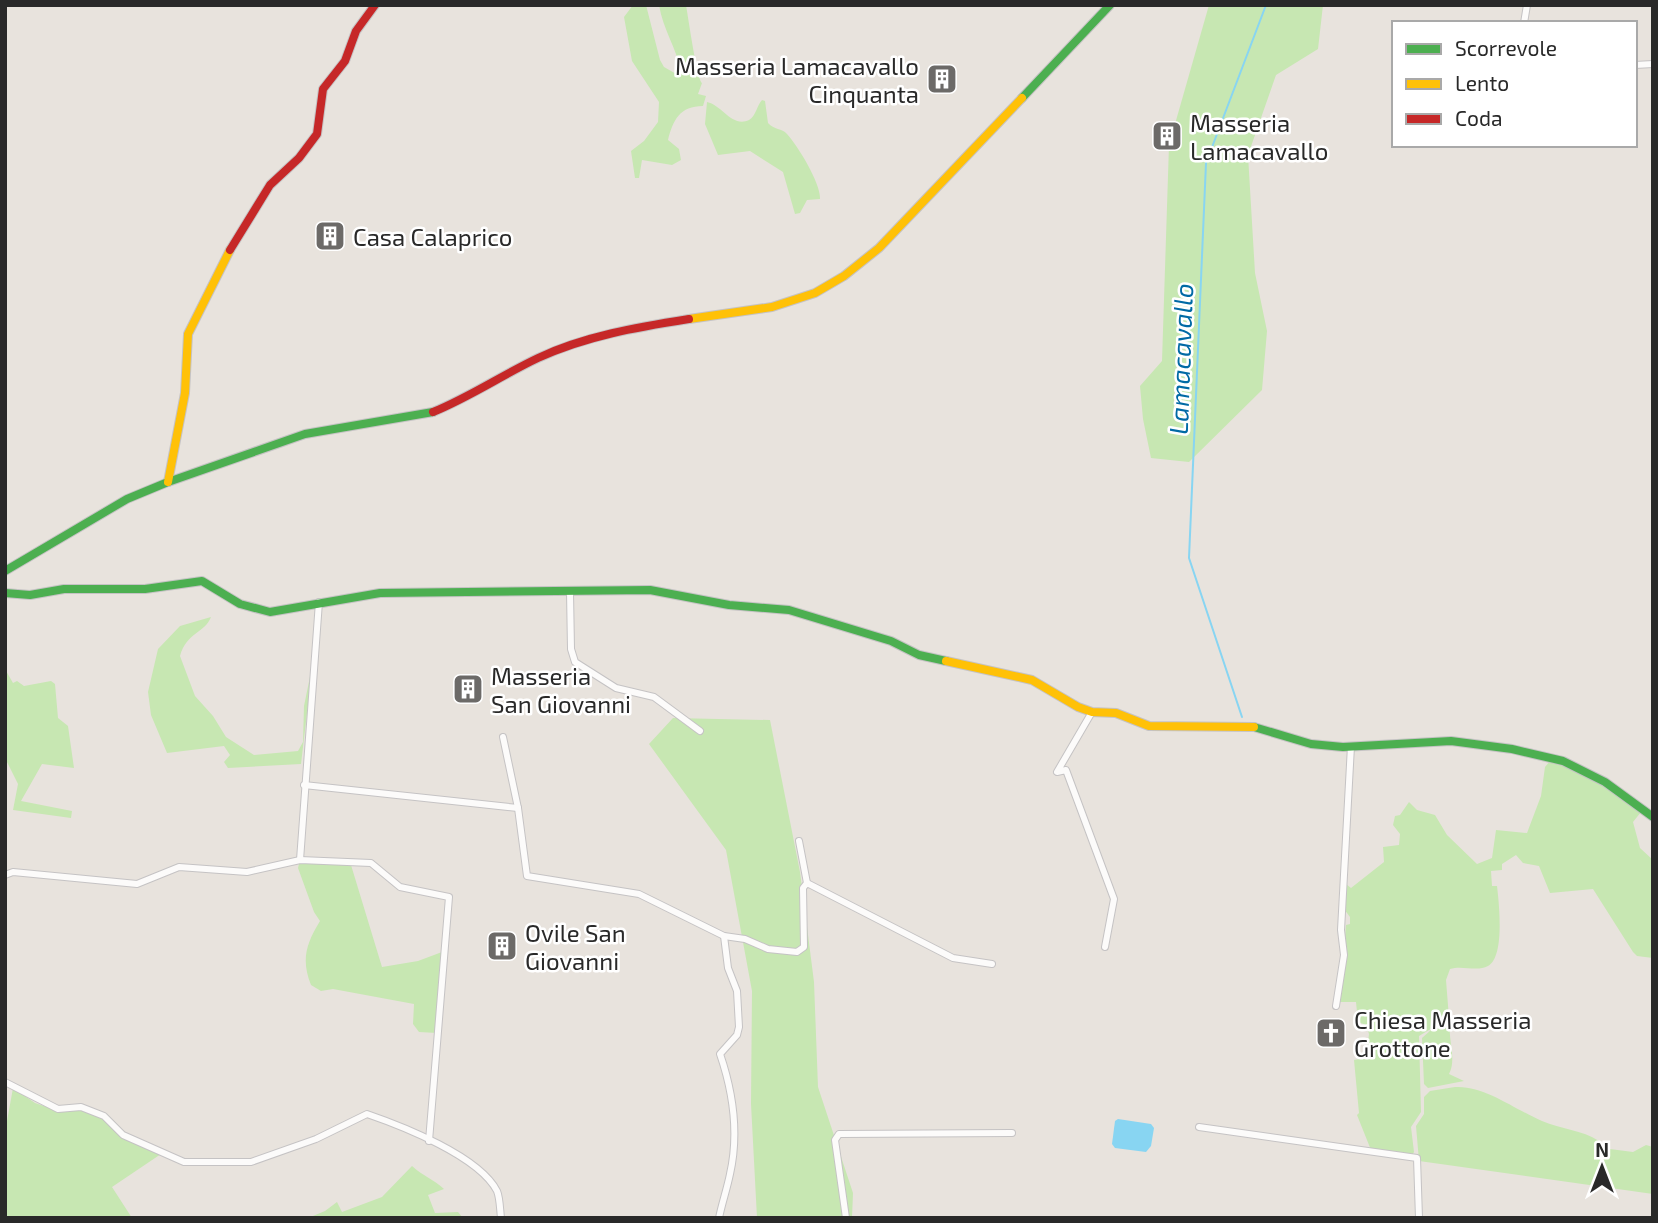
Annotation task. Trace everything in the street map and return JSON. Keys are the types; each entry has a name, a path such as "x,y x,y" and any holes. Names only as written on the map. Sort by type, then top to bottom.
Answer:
{"street":[{"path":"168,482 185,389 185,339 190,327 237,236 270,185 299,158 317,134 323,89 345,61 356,31 375,5"},
{"path":"5,571 127,499 305,434 428,414 466,399 538,358 593,338 649,325 772,307 815,293 844,276 879,248 1110,5"},
{"path":"5,593 30,595 64,589 145,589 202,581 240,604 270,612 380,593 650,590 729,605 789,610 891,641 919,655 1032,680 1092,712 1116,713 1149,726 1254,727 1311,744 1350,746 1451,741 1525,752 1563,761 1605,782 1653,817"},
{"path":"570,592 571,649 575,662 616,688 664,702 700,731"},
{"path":"300,860 319,602"},
{"path":"1092,712 1057,772 1066,771 1114,898 1105,947"},
{"path":"503,737 518,808 527,876 639,894 724,936 732,936 768,949 802,951 806,932 803,888 807,883 799,841"},
{"path":"1336,1006 1344,955 1341,930 1350,746"},
{"path":"304,785 518,808"},
{"path":"5,875 13,872 137,884 179,867 247,872 300,860 371,863 400,887 449,897 429,1141"},
{"path":"807,883 953,958 992,964"},
{"path":"719,1218 730,1174 733,1103 733,1091 720,1054 737,1035 739,1027 737,991 727,968 724,936"},
{"path":"5,1082 58,1109 81,1107 104,1116 123,1135 184,1162 251,1162 316,1139 367,1114 429,1141 477,1167 497,1191 501,1218"},
{"path":"1199,1127 1416,1158 1419,1218"},
{"path":"846,1218 835,1140 839,1134 1012,1133"}],"green space":[{"path":"633,5 646,5 660,60 664,67 678,75 681,70 659,5 686,5 702,83 698,94 706,96 703,106 683,111 672,126 668,140 679,149 681,160 672,165 642,160 639,178 635,178 631,151 644,141 658,122 659,102 632,61 624,17"},
{"path":"1209,5 1323,5 1318,49 1276,75 1248,155 1255,273 1267,331 1262,390 1189,462 1151,458 1140,386 1162,361 1169,145"},
{"path":"762,100 765,101 768,123 785,132 792,140 817,184 820,199 807,200 800,213 795,214 783,172 750,151 718,155 705,124 707,102 732,119 743,122 751,118"},
{"path":"211,617 187,642 180,656 195,696 213,716 226,737 254,755 298,751 303,742 304,706 313,662 301,764 228,768 224,762 230,755 224,746 167,753 151,715 148,692 158,649 180,626"},
{"path":"5,669 13,683 17,681 24,686 51,681 55,684 58,718 68,726 74,768 42,764 21,801 72,811 71,818 13,810 18,784 5,758"},
{"path":"673,718 770,720 800,872 814,982 818,1087 853,1193 852,1218 757,1218 751,1104 752,991 726,850 649,744"},
{"path":"1550,761 1593,778 1641,812 1633,822 1640,848 1653,860 1653,958 1637,956 1633,952 1593,889 1550,893 1539,866 1523,863 1516,855 1502,864 1502,870 1491,871 1492,886 1497,886 1499,904 1497,952 1493,961 1484,968 1450,969 1446,980 1449,1018 1419,1036 1421,1112 1411,1127 1414,1152 1412,1155 1371,1150 1357,1115 1359,1113 1354,1060 1366,1058 1369,1034 1366,1025 1358,1022 1356,1002 1340,1002 1346,925 1350,924 1350,917 1344,909 1346,884 1351,888 1384,862 1383,847 1399,845 1400,834 1393,825 1395,816 1400,815 1409,802 1417,810 1435,815 1447,835 1477,864 1492,858 1496,830 1527,833 1541,796 1545,767"},
{"path":"299,864 351,865 382,967 418,961 442,952 437,1033 419,1032 413,1024 414,1004 333,989 321,991 311,985 306,968 306,952 320,921 298,868"},
{"path":"1450,1024 1452,1063 1449,1074 1464,1081 1428,1088 1424,1084 1422,1038 1431,1030"},
{"path":"1466,1087 1488,1094 1542,1121 1592,1137 1599,1141 1596,1147 1608,1153 1610,1149 1633,1152 1646,1145 1653,1147 1653,1194 1419,1161 1416,1126 1424,1114 1424,1097 1430,1091"},
{"path":"13,1088 35,1103 56,1110 87,1111 102,1118 124,1138 161,1154 112,1187 132,1218 6,1218 5,1132"},
{"path":"412,1166 444,1189 428,1195 435,1213 458,1212 463,1218 308,1218 337,1202 342,1212 382,1197"}],"water":[{"path":"1118,1119 1151,1124 1154,1128 1151,1146 1146,1152 1115,1148 1112,1144 1115,1121"}],"waterway":[{"name":"Lamacavallo","path":"1242,717 1189,558 1206,163 1266,5"}],"traffic: fast":[{"path":"1022,98 1110,5"},
{"path":"5,571 127,499 168,482 305,434 433,412"},
{"path":"5,593 30,595 64,589 145,589 202,581 240,604 270,612 380,593 650,590 729,605 789,610 891,641 919,655 946,661"},
{"path":"1254,727 1311,744 1343,747 1451,741 1512,749 1563,761 1605,782 1653,817"}],"traffic: slow":[{"path":"689,319 772,307 815,293 844,276 879,248 1022,98"},
{"path":"168,482 185,393 188,334 230,250"},
{"path":"946,661 1032,680 1078,707 1092,712 1116,713 1149,726 1254,727"}],"traffic: jam":[{"path":"230,250 270,185 299,158 317,134 323,89 345,61 356,31 375,5"},
{"path":"433,412 556,350 612,333 689,319"}],"place":[{"name":"Masseria Lamacavallo Cinquanta","path":"942,79"},
{"name":"Masseria Lamacavallo","path":"1167,136"},
{"name":"Casa Calaprico","path":"330,236"},
{"name":"Masseria San Giovanni","path":"468,689"},
{"name":"Ovile San Giovanni","path":"502,946"},
{"name":"Chiesa Masseria Grottone","path":"1331,1033"}]}
